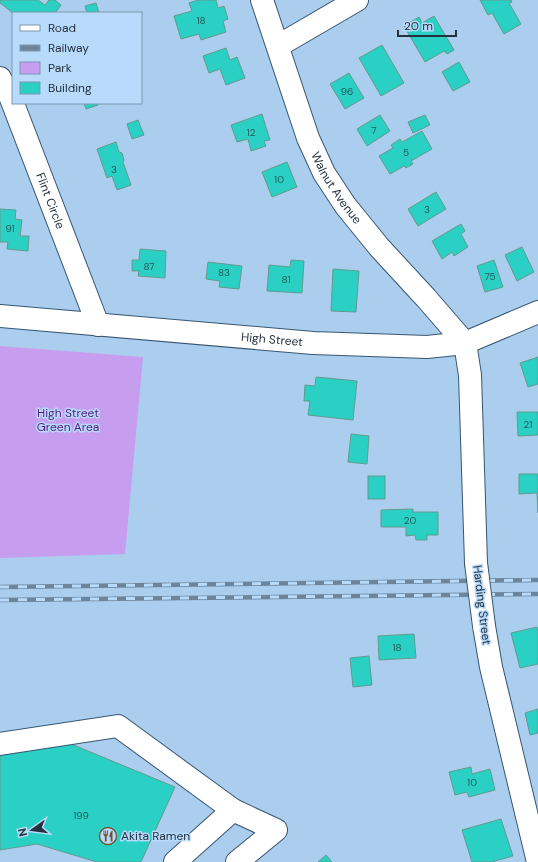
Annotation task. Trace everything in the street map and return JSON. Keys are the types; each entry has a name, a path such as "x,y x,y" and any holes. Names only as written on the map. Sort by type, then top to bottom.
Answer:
{"main road":[{"name":"Walnut Avenue","path":"262,0 308,138 324,172 345,205 379,247 465,343"},
{"path":"278,46 357,0"},
{"name":"Flint Circle","path":"0,78 12,101"},
{"name":"Flint Circle","path":"13,104 98,325"},
{"name":"High Street","path":"0,316 313,343 427,347 465,343 538,312"},
{"name":"Harding Street","path":"465,343 470,375 476,563 484,626 490,667 538,862"},
{"path":"0,744 118,726 233,810 276,830 237,862"},
{"path":"175,862 233,810"}],"green space":[{"name":"High Street Green Area","path":"0,346 143,357 125,554 0,558"}],"building":[{"path":"0,0 38,0 45,5 49,0 55,0 61,5 56,12 12,12 0,3"},
{"path":"198,0 216,0 218,8 224,6 228,19 223,21 226,32 201,40 199,34 181,39 174,16 192,11 189,3"},
{"path":"480,0 511,0 512,2 509,3 521,24 504,34 492,13 488,15"},
{"path":"96,3 99,12 87,12 85,6"},
{"path":"434,16 454,50 447,54 444,51 425,62 404,26 419,17 422,23"},
{"path":"382,45 404,83 381,96 359,58"},
{"path":"226,48 230,60 237,57 245,78 226,85 220,69 209,73 203,56"},
{"path":"459,62 470,82 453,91 442,72"},
{"path":"349,73 364,98 345,109 330,84"},
{"path":"84,104 98,104 98,105 86,109"},
{"path":"262,114 270,140 264,141 266,146 251,151 248,139 237,142 231,125"},
{"path":"380,115 390,131 367,146 357,129"},
{"path":"425,115 430,125 413,133 408,122"},
{"path":"138,120 144,135 132,139 127,124"},
{"path":"422,131 432,149 411,161 413,164 406,168 404,166 390,174 379,156 393,148 391,145 400,139 402,142"},
{"path":"116,142 119,152 122,153 124,160 123,162 131,185 117,190 112,176 107,178 97,149"},
{"path":"287,162 297,187 272,197 262,172"},
{"path":"436,192 446,209 418,226 408,209"},
{"path":"0,209 16,210 15,219 22,220 20,236 29,236 28,251 7,249 8,242 0,242"},
{"path":"461,224 465,231 461,234 468,247 454,256 452,252 442,259 432,241"},
{"path":"522,247 534,272 517,281 505,255"},
{"path":"140,249 166,251 165,278 138,276 139,271 132,271 132,260 139,260"},
{"path":"291,260 304,261 302,293 267,291 269,265 290,267"},
{"path":"494,260 503,287 485,292 477,266"},
{"path":"208,262 242,266 239,289 219,287 220,281 206,279"},
{"path":"333,269 359,271 356,312 331,311"},
{"path":"538,357 538,384 528,387 520,363"},
{"path":"316,377 357,381 353,420 308,415 310,401 304,401 305,385 315,386"},
{"path":"517,412 538,412 538,435 518,436"},
{"path":"351,434 369,436 367,464 348,462"},
{"path":"519,474 538,474 538,513 537,493 519,494"},
{"path":"368,476 385,476 385,499 368,499"},
{"path":"413,509 413,512 438,512 438,535 427,535 427,540 416,540 415,535 406,536 406,527 381,527 381,510"},
{"path":"537,627 538,664 520,668 511,633"},
{"path":"414,634 416,658 379,660 378,636"},
{"path":"369,656 372,685 353,687 350,658"},
{"path":"538,709 538,733 530,735 525,713"},
{"path":"59,739 175,787 141,862 97,862 37,844 0,850 0,751"},
{"path":"471,767 472,774 490,769 495,790 469,797 467,792 455,795 449,772"},
{"path":"501,819 513,856 492,862 472,862 462,830"},
{"path":"326,855 332,862 318,862"}],"railway":[{"path":"0,587 538,580"},
{"path":"0,600 538,594"}],"place":[{"name":"Akita Ramen","path":"108,836"}]}
